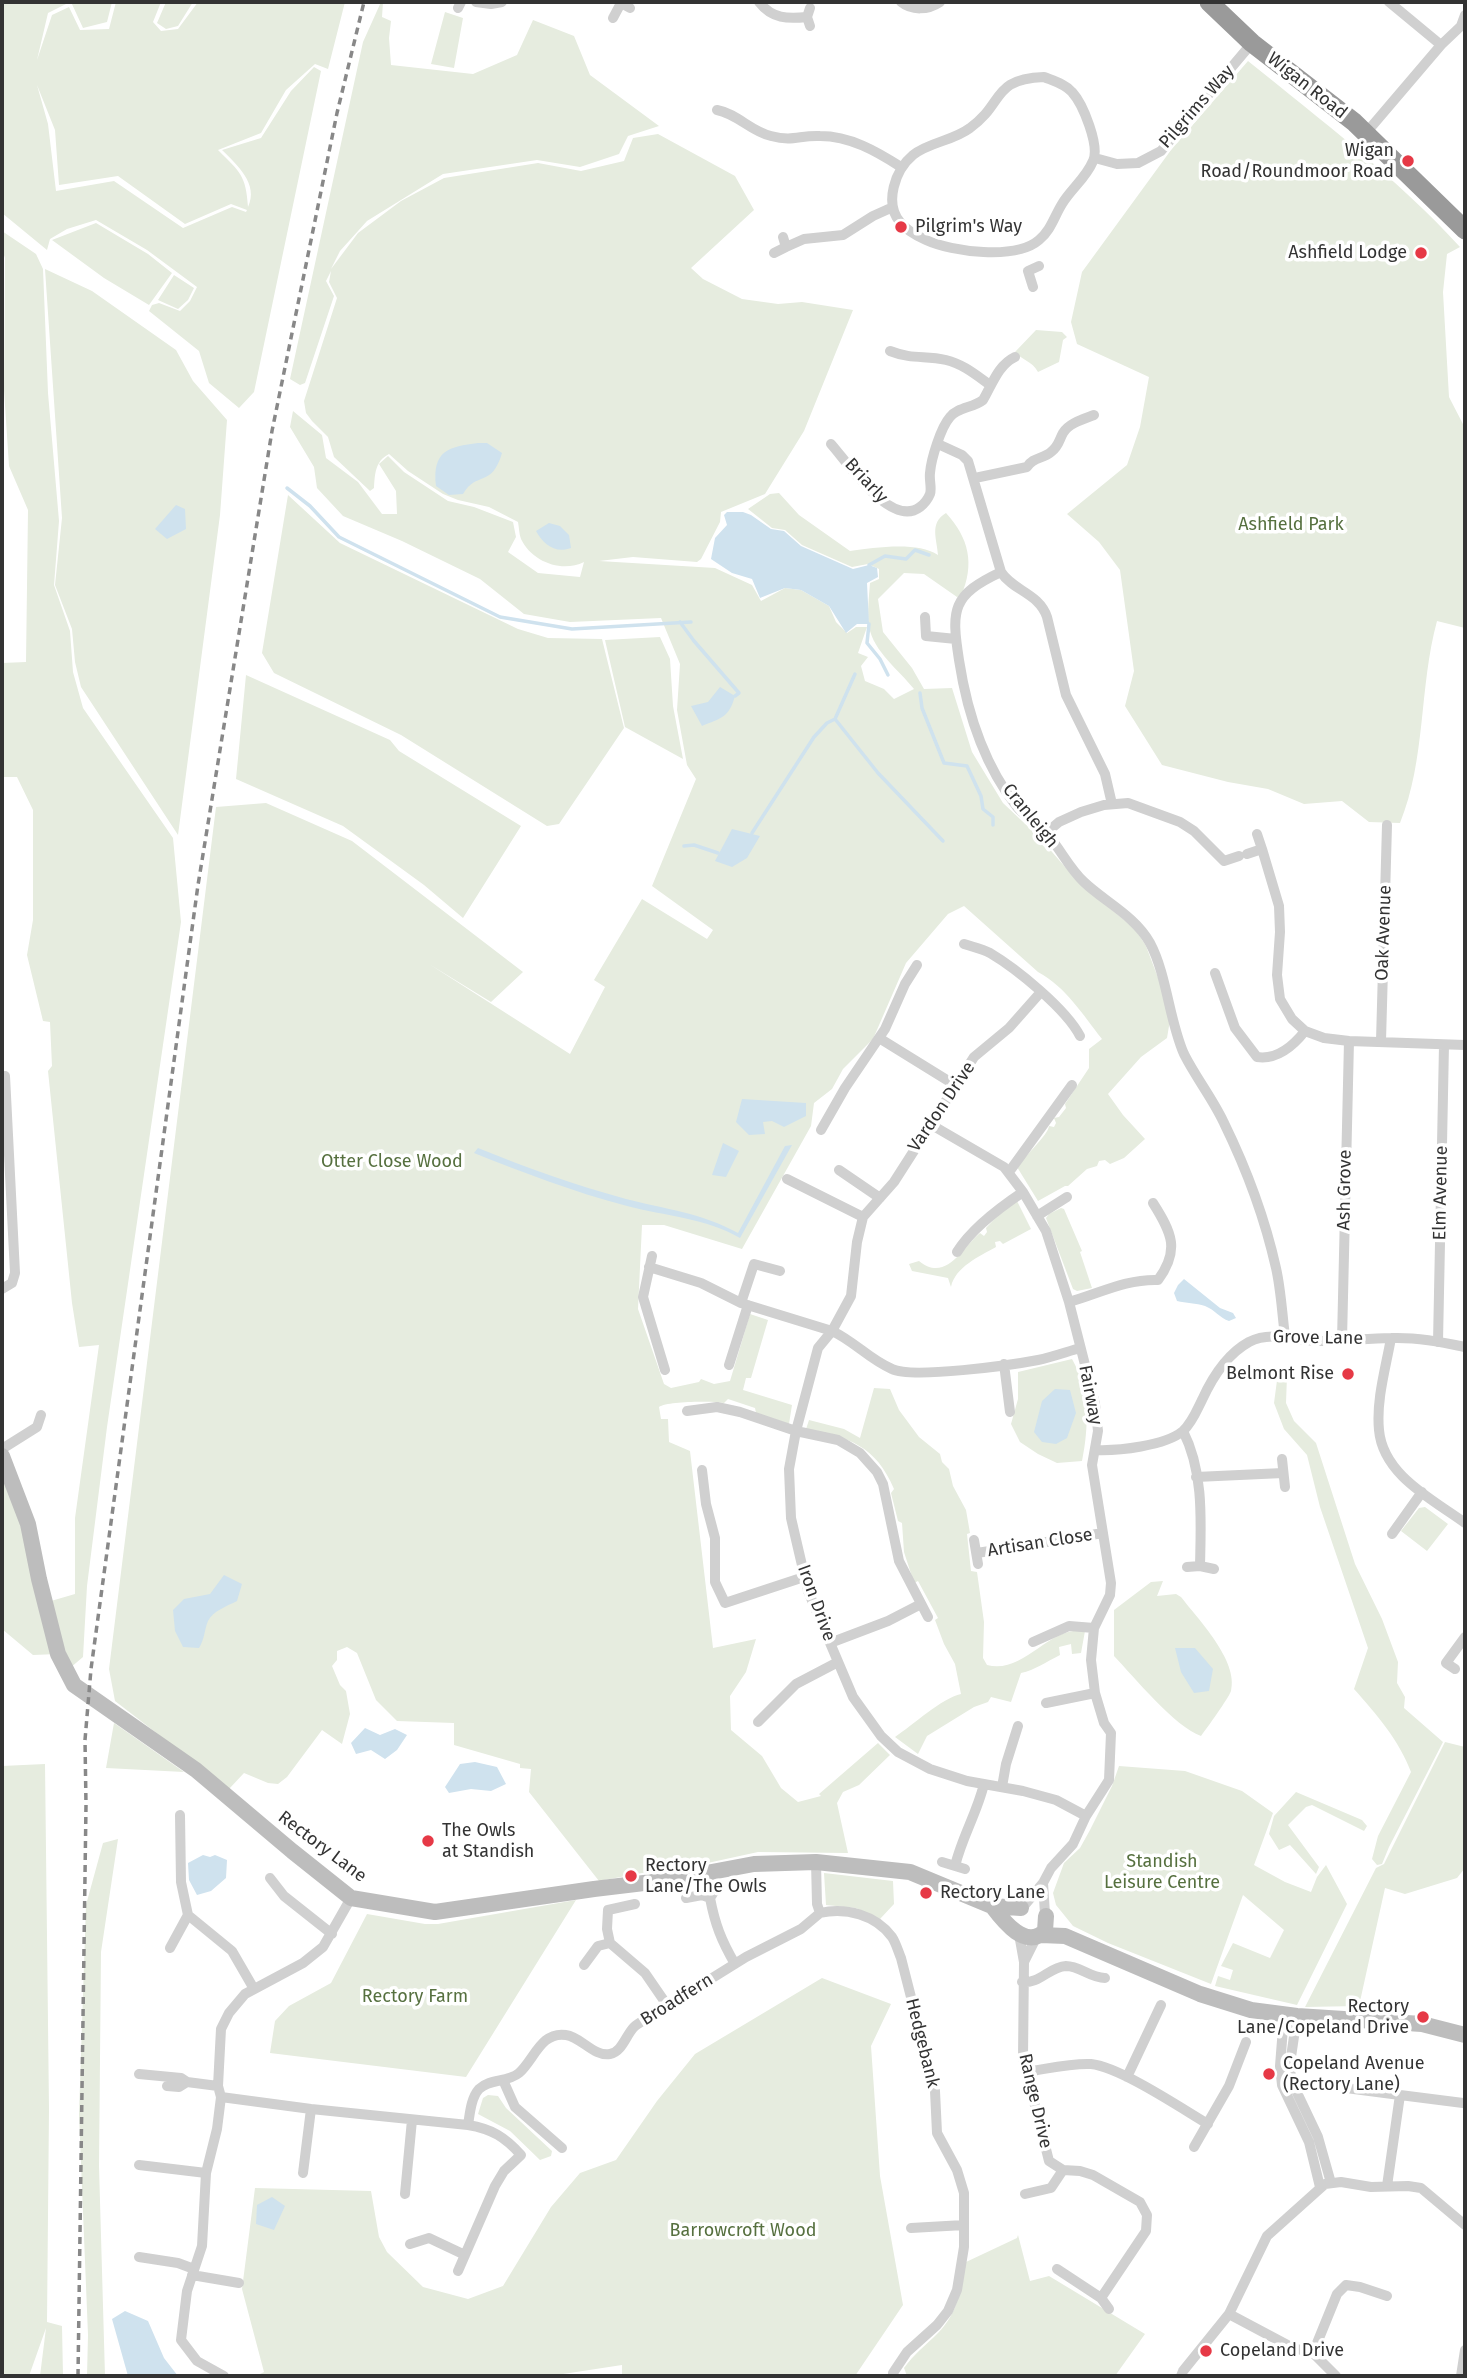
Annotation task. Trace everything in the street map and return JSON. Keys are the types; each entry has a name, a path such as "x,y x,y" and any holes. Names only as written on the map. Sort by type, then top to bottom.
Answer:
{"highway":[{"name":"Wigan Road","path":"1209,2 1252,43 1366,133 1465,230"}],"main road":[{"name":"Rectory Lane","path":"2,1456 28,1524 58,1654 74,1685 196,1770 351,1898 435,1912 670,1881 754,1864 816,1862 910,1872 992,1906 1022,1907"},
{"name":"Rectory Lane","path":"992,1906 1017,1932"},
{"path":"1065,1936 1038,1907 1022,1907 1015,1916 1017,1932 1027,1938 1065,1936 1211,1997 1251,2010 1291,2016 1422,2024 1465,2035"},
{"path":"1039,1936 1047,1927 1046,1915"}],"street":[{"path":"476,2 502,2"},
{"path":"759,2 776,17 809,17"},
{"path":"901,2 908,8 922,9 940,2"},
{"path":"1390,2 1441,45"},
{"path":"613,18 623,4"},
{"path":"1366,133 1441,45 1461,26 1465,15"},
{"name":"Pilgrims Way","path":"1095,158 1117,164 1138,163 1161,151 1252,43"},
{"path":"1044,77 1063,84 1072,91 1082,107 1090,130 1095,158 1062,204 1054,223 1038,241 1019,250 964,250 937,245 917,236 900,222 893,207 894,185 901,167 914,154 953,139 969,129 983,118 1006,86 1015,80 1044,77"},
{"path":"717,110 735,109 746,125 767,136 791,141 816,135 835,136 878,152 901,167"},
{"path":"774,253 785,242 843,235 893,207"},
{"path":"1019,250 1033,269 1033,287"},
{"path":"890,351 907,357 943,359 956,363 990,385"},
{"path":"1007,358 983,400 951,415 938,444 962,455 968,461 1001,572 1010,583 1037,600 1045,611 1066,695 1105,774 1112,804"},
{"path":"975,478 1027,467 1032,460 1047,455 1058,446 1070,426 1094,415"},
{"name":"Briarly","path":"831,444 845,451 883,502 895,510 906,512 917,510 931,493 931,465 938,444"},
{"name":"Cranleigh","path":"1001,572 973,586 958,606 954,618 966,698 981,743 1016,806 1046,833 1081,879 1134,923 1149,940 1185,1055 1224,1122 1261,1216 1275,1265 1285,1336"},
{"path":"925,617 926,636 956,639"},
{"path":"1046,833 1067,818 1112,804 1128,803 1180,822 1208,842 1226,865 1243,855 1262,849"},
{"name":"Oak Avenue","path":"1381,1041 1387,825"},
{"path":"1257,834 1279,906 1277,975 1280,999 1292,1019 1305,1031 1324,1038 1465,1045"},
{"path":"964,944 987,951 1006,963 1072,1021 1080,1036"},
{"path":"821,1130 879,1038 917,965"},
{"path":"1215,973 1235,1028 1257,1056 1265,1058 1293,1047 1305,1031"},
{"name":"Vardon Drive","path":"863,1217 894,1182 974,1057 1009,1028 1041,993"},
{"path":"879,1038 955,1085"},
{"name":"Ash Grove","path":"1342,1340 1349,1041"},
{"name":"Elm Avenue","path":"1438,1342 1444,1045"},
{"path":"2,1289 12,1283 15,1273 6,1211 5,1076"},
{"path":"1009,1172 1072,1085"},
{"name":"Fairway","path":"930,1125 1009,1172 1037,1216 1045,1231 1069,1302 1098,1419 1092,1465 1111,1583 1110,1595 1094,1628 1091,1660 1095,1693 1104,1723 1111,1733 1108,1780 1073,1844 1022,1907"},
{"path":"839,1170 880,1198"},
{"path":"787,1179 863,1217 857,1242 851,1296 832,1331"},
{"path":"957,1252 962,1243 1002,1206 1023,1192"},
{"path":"1037,1216 1067,1196"},
{"path":"1069,1302 1102,1293 1121,1283 1158,1280 1169,1264 1172,1246 1164,1219 1153,1203"},
{"path":"652,1256 643,1297 665,1370"},
{"path":"729,1365 754,1264 780,1271"},
{"path":"649,1267 701,1283 744,1304 832,1331 892,1369 905,1373 1040,1360 1080,1348"},
{"name":"Iron Drive","path":"832,1331 818,1348 796,1431 789,1469 791,1518 804,1577 853,1698 881,1736 898,1752 930,1769 1056,1800 1086,1816"},
{"name":"Grove Lane","path":"1183,1431 1211,1382 1232,1356 1254,1340 1268,1336 1317,1341 1391,1338 1465,1347"},
{"path":"1391,1338 1379,1410 1381,1443 1393,1466 1422,1492 1465,1523"},
{"path":"1004,1364 1010,1412"},
{"path":"687,1411 717,1407 740,1412 796,1431 838,1440 860,1453 877,1472 887,1494 899,1561 928,1617"},
{"path":"2,1449 41,1431 41,1415"},
{"path":"1095,1450 1111,1451 1166,1440 1183,1431 1195,1459 1201,1505 1200,1566"},
{"path":"1282,1459 1285,1488"},
{"path":"702,1471 706,1504 715,1538 715,1582 725,1603 804,1577"},
{"path":"1196,1477 1283,1474"},
{"path":"1392,1534 1422,1492"},
{"name":"Artisan Close","path":"974,1540 977,1559 1103,1533"},
{"path":"1187,1567 1214,1569"},
{"path":"830,1643 888,1621 921,1604"},
{"path":"1033,1642 1069,1626 1094,1628"},
{"path":"1455,1669 1446,1663 1465,1637"},
{"path":"758,1723 796,1684 838,1662"},
{"path":"1046,1703 1095,1693"},
{"path":"1002,1787 1006,1763 1018,1726"},
{"path":"942,1862 960,1867 961,1840 976,1814 984,1784"},
{"path":"180,1815 181,1882 188,1916 232,1951 254,1989"},
{"path":"816,1862 817,1904 820,1913"},
{"path":"270,1878 284,1896 332,1934"},
{"path":"1043,1883 1046,1915"},
{"path":"717,1887 710,1898 720,1938 735,1964"},
{"path":"687,1898 702,1895 710,1898"},
{"path":"221,2376 197,2361 181,2340 183,2310 202,2246 206,2173 217,2129 221,2029 229,2013 245,1994 303,1963 323,1947 351,1898"},
{"path":"635,1903 608,1910 607,1929 610,1943 645,1973 667,2005"},
{"name":"Hedgebank","path":"820,1913 831,1910 854,1912 881,1926 893,1938 901,1958 935,2091 937,2133 957,2170 964,2193 964,2247 957,2291 948,2311 937,2325 907,2352 890,2375"},
{"name":"Broadfern","path":"468,2125 472,2102 479,2090 487,2083 513,2078 542,2042 565,2034 598,2052 609,2054 619,2049 634,2027 735,1964 802,1929 820,1913"},
{"path":"170,1948 188,1916"},
{"name":"Range Drive","path":"1017,1932 1024,1962 1023,2046 1026,2072 1049,2161 1063,2171 1080,2171 1093,2175 1140,2202 1147,2215 1146,2231 1101,2298"},
{"name":"Range Drive","path":"1024,1962 1039,1936"},
{"path":"584,1965 598,1946 610,1943"},
{"path":"1022,1982 1035,1982 1055,1969 1066,1966 1096,1979 1105,1978"},
{"path":"1127,2077 1161,2005"},
{"path":"1291,2016 1280,2076 1284,2094 1302,2115 1309,2142 1326,2185"},
{"path":"1194,2147 1229,2086 1246,2042"},
{"path":"1026,2072 1094,2064 1127,2077 1208,2124"},
{"path":"139,2074 180,2078 219,2091 311,2109 487,2128 507,2139 521,2155 504,2171 495,2186 458,2271"},
{"path":"503,2080 515,2108 562,2148"},
{"path":"167,2086 179,2087 187,2082"},
{"path":"1346,2088 1463,2103"},
{"path":"1387,2186 1400,2095"},
{"path":"303,2173 311,2109"},
{"path":"405,2194 412,2120"},
{"path":"139,2165 206,2173"},
{"name":"Range Drive","path":"1025,2194 1051,2188 1063,2171"},
{"path":"1181,2376 1189,2362 1229,2314 1247,2283 1267,2236 1326,2185 1422,2189 1465,2225"},
{"path":"911,2228 964,2225"},
{"path":"410,2244 429,2238 465,2255"},
{"path":"139,2257 178,2263 193,2272 239,2283"},
{"path":"1057,2269 1101,2298 1109,2309"},
{"path":"1340,2274 1346,2285"},
{"path":"1313,2353 1337,2294 1346,2285"},
{"path":"1346,2285 1387,2296"},
{"path":"1229,2314 1293,2348 1313,2353 1336,2376"},
{"path":"1461,2376 1465,2350"}],"green space":[{"path":"2,2 70,2 48,13 37,60 52,15 69,7 80,30 109,29 116,2 161,2 153,22 161,31 178,29 198,2 345,2 328,69 315,64 286,90 261,133 218,150 241,175 246,188 248,207 251,199 249,183 222,150 261,138 291,91 314,67 321,71 254,392 239,408 209,383 199,351 149,311 152,305 159,303 180,311 190,301 197,287 147,250 96,220 67,229 50,239 47,250 2,213","holes":["37,85 55,130 59,185 118,176 185,224 231,204 247,210 246,212 232,207 183,228 114,181 56,191 48,124"]},
{"path":"71,2 112,2 107,22 83,28"},
{"path":"166,2 193,2 178,26 166,29 157,23"},
{"name":"Otter Close Wood","path":"381,2 382,17 391,21 391,65 473,74 517,55 533,20 574,36 590,75 659,126 628,136 619,154 580,167 537,160 443,174 367,221 340,251 331,269 358,233 401,201 444,178 538,163 581,171 624,161 633,138 658,134 735,176 754,210 691,268 703,279 742,299 778,304 802,302 853,310 804,431 765,494 721,512 720,522 701,559 697,562 633,557 599,561 715,568 752,585 761,601 785,588 801,590 829,606 836,622 847,633 856,627 867,627 858,653 868,657 861,666 865,681 884,689 894,699 914,689 881,653 869,627 870,583 879,579 879,569 868,564 852,567 802,545 785,530 772,528 748,509 770,494 779,493 799,515 850,551 907,547 938,555 936,526 946,513 960,532 967,552 968,573 961,596 957,597 924,574 904,573 878,599 883,632 912,668 924,689 952,688 972,752 1003,803 1039,837 1079,883 1135,929 1146,946 1170,1020 1167,1038 1141,1057 1108,1094 1145,1139 1124,1158 1110,1164 1105,1160 1099,1161 1097,1166 1087,1169 1068,1186 1038,1201 1017,1167 1041,1140 1049,1126 1054,1127 1054,1118 1059,1117 1066,1108 1065,1104 1089,1068 1089,1049 1102,1039 1066,993 1038,972 964,906 948,914 906,963 873,1039 843,1069 832,1089 814,1103 811,1126 742,1249 664,1225 642,1225 638,1309 664,1384 671,1388 699,1382 701,1379 714,1384 730,1381 750,1314 768,1320 751,1378 746,1378 743,1390 792,1405 789,1424 756,1413 755,1408 728,1399 724,1403 680,1403 659,1407 661,1419 668,1419 669,1442 690,1451 713,1648 756,1639 746,1672 730,1696 731,1730 762,1756 781,1788 798,1802 821,1796 819,1794 878,1743 890,1755 859,1785 843,1792 837,1803 848,1853 758,1852 680,1869 599,1881 529,1792 531,1769 520,1768 520,1764 454,1745 454,1723 397,1721 376,1700 357,1653 347,1647 337,1651 337,1660 332,1666 340,1685 346,1691 350,1714 342,1744 322,1730 287,1777 278,1784 268,1783 244,1773 229,1789 115,1701 109,1669 216,807 266,803 352,841 523,972 491,1002 429,964 570,1054 605,987 594,980 642,899 707,939 713,930 652,886 696,779 687,765 677,710 680,664 661,618 570,622 524,614 480,579 343,516 317,488 314,467 290,427 293,411 322,435 326,458 358,482 382,514 397,514 396,491 379,464 388,456 404,472 448,501 474,507 513,522 516,537 508,552 538,573 580,577 584,562 557,566 540,559 532,554 521,539 518,522 489,507 443,494 408,471 389,454 378,464 374,488 370,491 334,457 328,437 306,413 304,401 337,298 329,282 331,271 326,281 334,296 305,383 300,385 290,379 363,42"},
{"path":"445,12 463,18 454,68 431,64"},
{"name":"Ashfield Park","path":"1248,61 1384,173 1460,247 1447,254 1443,292 1449,397 1465,428 1465,628 1437,621 1427,672 1414,774 1400,823 1369,822 1342,801 1304,804 1268,789 1162,765 1125,706 1134,671 1120,570 1099,542 1067,514 1127,465 1140,427 1149,377 1077,344 1071,322 1082,272 1171,150"},
{"path":"96,223 148,254 172,273 149,305 104,278 52,240"},
{"path":"2,231 36,254 43,269 48,393 59,521 54,585 70,631 73,672 83,708 173,838 181,922 107,1427 87,1586 83,1657 70,1668 51,1601 75,1594 75,1518 99,1345 79,1347 48,1071 52,1066 50,1022 43,1021 27,955 33,920 33,810 17,777 2,777 2,663 26,662 28,510 9,466 4,390 5,258"},
{"path":"45,269 92,291 176,350 193,381 227,420 220,515 178,835 81,687 72,629 55,585 62,518"},
{"path":"174,275 194,288 188,300 178,309 158,300"},
{"path":"1036,330 1062,332 1067,337 1063,340 1059,362 1038,372 1015,352"},
{"path":"288,495 340,543 518,629 548,638 602,639 624,728 559,824 547,826 401,735 274,673 262,653"},
{"path":"660,637 670,659 673,706 683,759 625,727 605,640"},
{"path":"246,675 390,740 399,751 521,826 463,918 424,885 343,826 236,779"},
{"path":"1017,1201 1031,1229 1003,1244 1000,1241 995,1242 996,1247 976,1258 957,1274 951,1287 948,1278 912,1271 909,1264 919,1261 937,1268 953,1261 980,1233 984,1236 986,1228 1004,1209"},
{"path":"1061,1208 1064,1209 1082,1251 1080,1252 1092,1288 1077,1291 1073,1289 1046,1218"},
{"path":"1072,1359 1085,1396 1087,1422 1084,1448 1082,1461 1057,1463 1020,1442 1011,1424 1018,1399 1018,1372"},
{"path":"1282,1368 1287,1376 1286,1403 1294,1421 1316,1443 1355,1564 1382,1619 1398,1662 1397,1683 1405,1697 1404,1708 1443,1742 1382,1864 1377,1865 1372,1859 1378,1836 1411,1772 1394,1739 1354,1689 1368,1648 1320,1507 1307,1455 1284,1429 1274,1403 1278,1373"},
{"path":"874,1388 890,1389 899,1410 919,1437 940,1454 966,1510 970,1533 967,1534 971,1571 977,1572 984,1622 983,1658 987,1665 1013,1663 1060,1635 1085,1631 1081,1653 1072,1654 1071,1644 1059,1647 1060,1655 1021,1673 1011,1702 991,1697 988,1702 974,1707 927,1736 918,1754 895,1737 937,1706 961,1694 955,1664 935,1620 938,1618 918,1581 914,1583 904,1552 902,1523 898,1521 891,1493 894,1489 887,1474 870,1453 859,1446 848,1440 806,1429 809,1420 844,1429 860,1438"},
{"path":"8,1471 58,1654 33,1655 2,1629 2,1473"},
{"path":"1425,1507 1448,1524 1427,1551 1401,1531 1419,1508"},
{"path":"1163,1581 1157,1596 1176,1594 1181,1597 1215,1641 1229,1667 1232,1679 1231,1691 1201,1736 1167,1712 1114,1656 1114,1610 1151,1582"},
{"path":"114,1723 184,1772 106,1768"},
{"path":"1445,1742 1465,1747 1465,1868 1457,1878 1405,1894 1385,1888 1359,2006 1305,2007 1376,1868 1384,1864"},
{"path":"45,1764 49,2109 47,2322 62,2326 63,2376 40,2376 46,2328 29,2376 2,2376 2,1766"},
{"name":"Standish Leisure Centre","path":"1119,1766 1185,1771 1242,1791 1273,1813 1254,1865 1285,1882 1311,1892 1326,1865 1347,1904 1297,2005 1215,1986 1218,1976 1230,1980 1233,1970 1221,1966 1233,1943 1270,1958 1284,1930 1243,1895 1211,1984 1108,1943 1073,1926 1056,1905 1053,1893 1064,1863 1080,1848 1112,1786"},
{"path":"1296,1792 1362,1820 1367,1826 1364,1831 1312,1805 1306,1807 1288,1825 1319,1867 1316,1874 1290,1845 1279,1850 1269,1834 1274,1816"},
{"path":"118,1839 101,1952 99,2166 105,2376 87,2376 88,2335 79,2114 86,1905 103,1843"},
{"path":"824,1873 893,1881 894,1904 880,1919 856,1908 826,1905"},
{"name":"Rectory Farm","path":"576,1900 466,2077 270,2053 275,2021 289,2006 331,1983 367,1914 438,1924"},
{"name":"Barrowcroft Wood","path":"822,1978 891,2004 871,2046 880,2176 903,2305 855,2376 622,2376 622,2365 550,2376 256,2376 264,2372 242,2289 255,2188 371,2191 379,2237 387,2252 423,2287 468,2299 503,2286 551,2207 580,2173 616,2160 657,2101 695,2054"},
{"path":"488,2095 498,2096 506,2108 552,2151 551,2156 540,2160 510,2131 478,2114 483,2098"},
{"path":"1018,2235 1030,2281 1049,2276 1145,2334 1115,2376 907,2376 904,2368 950,2317 958,2300 966,2262 1017,2238"}],"water":[{"path":"487,443 502,453 494,471 473,483 463,494 449,495 436,486 435,474 440,458 451,449"},
{"path":"176,505 185,509 186,529 167,539 155,529"},
{"path":"727,512 751,515 771,529 784,531 801,546 853,569 869,565 877,568 878,577 867,583 869,624 857,624 846,633 829,606 801,590 785,588 760,598 752,579 732,573 711,559 715,538 727,525 724,515"},
{"path":"549,523 560,526 569,535 571,548 555,549 542,540 536,531"},
{"path":"720,687 735,696 733,703 723,716 702,726 691,706 708,702"},
{"path":"732,829 760,836 747,858 732,867 715,861"},
{"path":"742,1099 806,1103 806,1116 784,1127 772,1121 763,1122 765,1134 749,1135 736,1122"},
{"path":"723,1143 739,1151 726,1177 712,1175"},
{"path":"792,1145 740,1238 699,1222 588,1195 474,1153 478,1148 570,1182 697,1216 738,1233 785,1146"},
{"path":"1184,1279 1220,1308 1233,1313 1236,1318 1229,1321 1205,1306 1177,1301 1174,1293"},
{"path":"1055,1389 1070,1390 1076,1413 1067,1438 1056,1444 1042,1442 1034,1432 1042,1401"},
{"path":"224,1575 242,1584 237,1601 210,1617 199,1648 183,1647 175,1631 173,1610 184,1599 210,1594"},
{"path":"1175,1648 1195,1648 1213,1669 1209,1691 1194,1693 1181,1672"},
{"path":"365,1728 380,1735 395,1729 407,1735 397,1750 385,1759 371,1750 356,1754 351,1743"},
{"path":"475,1762 497,1767 506,1784 491,1791 471,1789 449,1793 445,1787 460,1764"},
{"path":"203,1855 215,1855 227,1860 226,1878 211,1891 197,1895 189,1880 188,1863"},
{"path":"272,2197 285,2206 274,2230 256,2224 257,2205"},
{"path":"125,2311 148,2321 164,2358 178,2376 128,2376 112,2319"}],"waterway":[{"path":"287,488 310,506 339,537 500,617 572,629 691,622"},
{"path":"869,565 885,556 906,559 915,550 929,555"},
{"path":"680,622 739,693 735,696"},
{"path":"869,624 867,643 888,675"},
{"path":"855,674 835,719 878,773 943,841"},
{"path":"920,693 922,708 944,763 967,766 981,796 983,809 993,817 993,825"},
{"path":"752,833 814,737 827,723 835,719"},
{"path":"684,846 694,845 718,853"}],"railway":[{"path":"78,2376 85,1740 91,1669 198,885 272,431 337,113 364,2"}],"place":[{"name":"Wigan Road/Roundmoor Road","path":"1408,161"},
{"name":"Pilgrim's Way","path":"901,227"},
{"name":"Ashfield Lodge","path":"1421,253"},
{"name":"Belmont Rise","path":"1348,1374"},
{"name":"The Owls at Standish","path":"428,1841"},
{"name":"Rectory Lane/The Owls","path":"631,1876"},
{"name":"Rectory Lane","path":"926,1893"},
{"name":"Rectory Lane/Copeland Drive","path":"1423,2017"},
{"name":"Copeland Avenue (Rectory Lane)","path":"1269,2074"},
{"name":"Copeland Drive","path":"1206,2351"}]}
